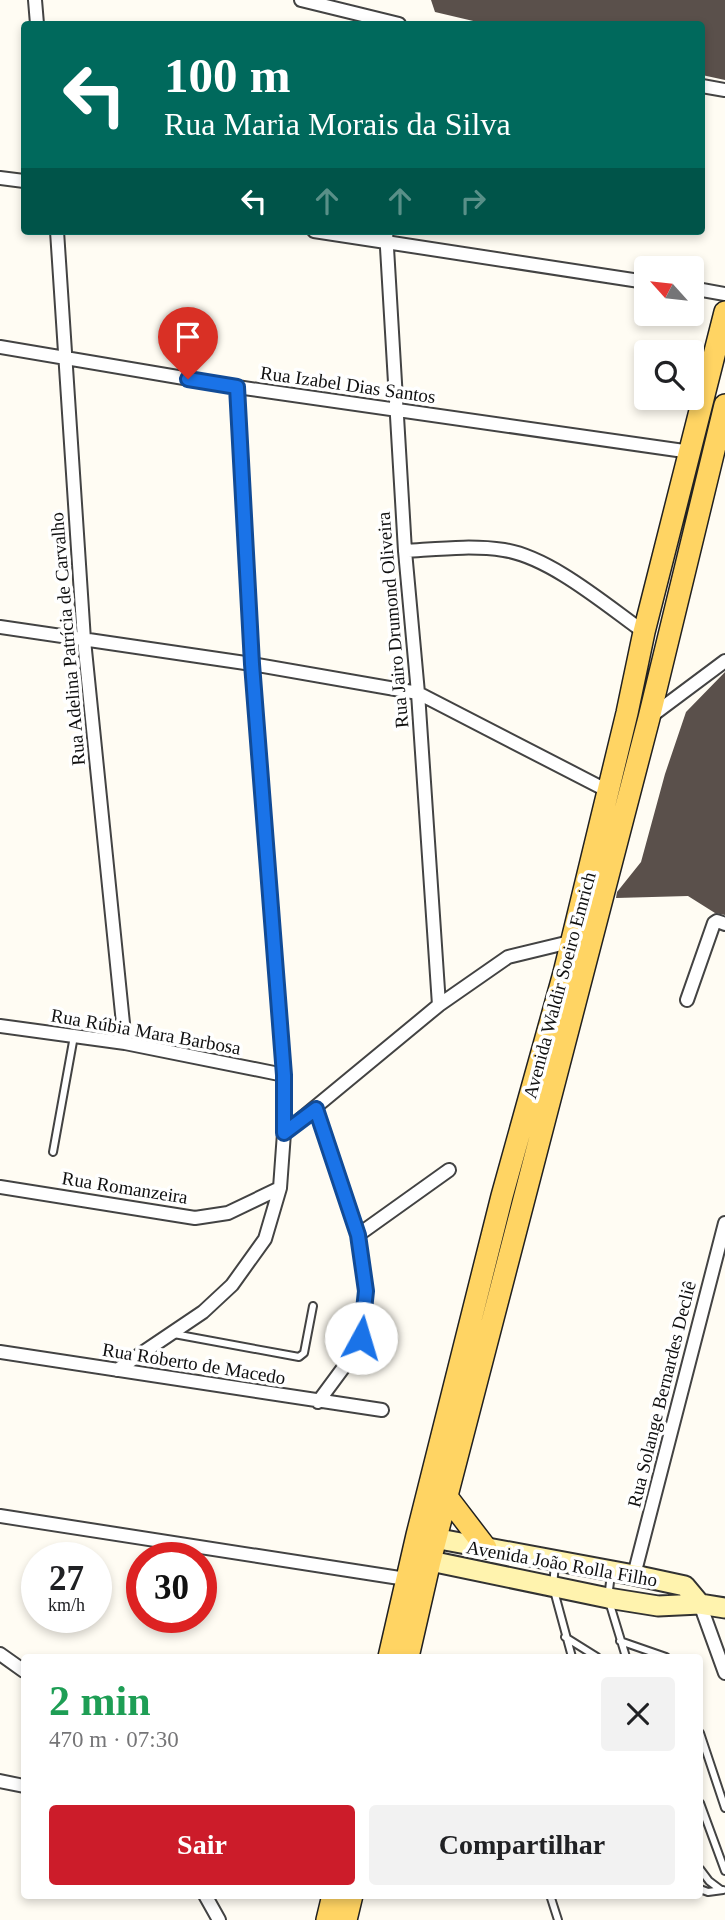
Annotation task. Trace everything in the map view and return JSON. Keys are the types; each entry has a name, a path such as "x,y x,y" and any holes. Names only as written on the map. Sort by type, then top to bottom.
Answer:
{"main road":[{"name":"Avenida Waldir Soeiro Emrich","path":"426,1537 447,1497 556,1082 608,791 644,632 725,312"},
{"name":"Avenida Waldir Soeiro Emrich","path":"408,1654 421,1559 502,1196 649,718 725,405"},
{"path":"447,1497 486,1548"},
{"name":"Avenida Waldir Soeiro Emrich","path":"390,1654 406,1579 421,1559"},
{"path":"327,1920 332,1899"},
{"path":"346,1920 351,1899"}],"street":[{"path":"35,0 37,21"},
{"path":"301,0 370,21"},
{"path":"705,87 725,90"},
{"path":"0,178 21,181"},
{"name":"Rua Adelina Patrícia de Carvalho","path":"58,235 83,640 125,1043"},
{"path":"362,235 634,280"},
{"name":"Rua Jairo Drumond Oliveira","path":"386,237 405,551 418,693 439,1005"},
{"path":"704,290 725,293"},
{"name":"Rua Izabel Dias Santos","path":"0,347 237,387 691,452"},
{"path":"117,1370 174,1334 232,1286 265,1240 280,1188 284,1075 252,664 237,387"},
{"path":"405,551 464,547 506,550 566,575 644,632"},
{"path":"0,627 252,664 418,693 608,791"},
{"path":"649,718 725,661"},
{"path":"687,1000 714,923 717,921 725,924"},
{"path":"284,1133 439,1005 508,957 581,939"},
{"name":"Rua Rúbia Mara Barbosa","path":"0,1027 125,1043 284,1075"},
{"path":"316,1109 358,1235 366,1291 361,1338 352,1356 318,1402"},
{"path":"358,1235 449,1170"},
{"name":"Rua Romanzeira","path":"0,1187 195,1218 229,1213 280,1188"},
{"name":"Rua Solange Bernardes Decliê","path":"634,1575 725,1223"},
{"name":"Rua Roberto de Macedo","path":"0,1352 382,1410"},
{"path":"0,1516 406,1579"},
{"name":"Avenida João Rolla Filho","path":"426,1537 685,1586 700,1604"},
{"name":"Avenida João Rolla Filho","path":"421,1559 608,1598 659,1606 700,1604 725,1608"},
{"path":"700,1604 725,1673"},
{"path":"0,1654 21,1669"},
{"path":"0,1781 21,1785"},
{"path":"207,1899 219,1920"}],"lane":[{"path":"53,1152 74,1036"},
{"path":"174,1334 302,1357 313,1306"},
{"path":"556,1561 553,1587 571,1654"},
{"path":"611,1572 608,1598 625,1654"},
{"path":"565,1637 592,1654"},
{"path":"620,1641 650,1654"},
{"path":"703,1742 725,1808"},
{"path":"703,1811 725,1871"},
{"path":"703,1873 709,1881 723,1890"},
{"path":"703,1890 723,1890"},
{"path":"551,1899 558,1920"}],"building":[{"path":"431,0 725,0 725,80 705,76 705,21 473,21 435,12"},
{"path":"725,672 725,915 715,913 688,896 616,898 617,892 641,862 665,774 686,712"}],"route":[{"path":"188,379 237,387 252,664 284,1075 284,1133 316,1109 358,1235 366,1291 361,1338"}]}
